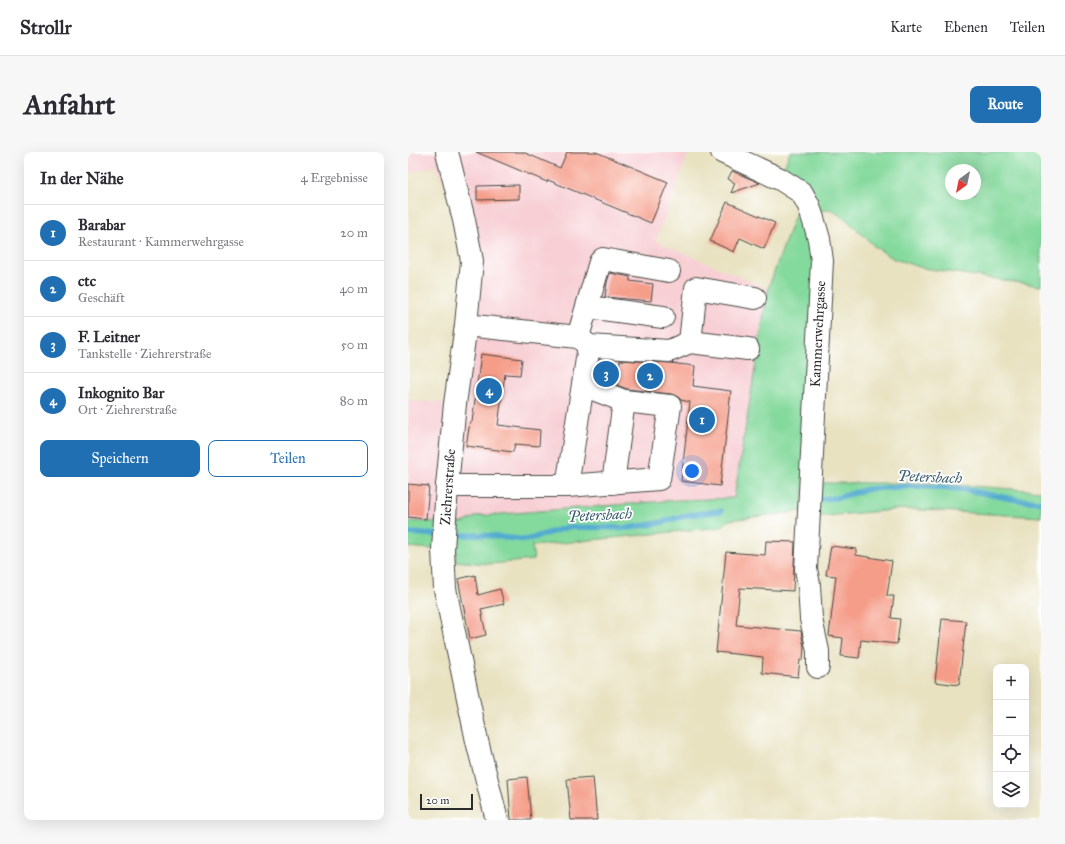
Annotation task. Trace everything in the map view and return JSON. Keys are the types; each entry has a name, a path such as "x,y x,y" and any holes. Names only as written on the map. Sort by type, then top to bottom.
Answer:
{"street":[{"name":"Ziehrerstraße","path":"447,152 464,220 472,261 466,325 454,404 447,486 443,550 445,589 477,742 497,820"},
{"name":"Kammerwehrgasse","path":"722,152 780,179 802,193 809,206 819,239 822,261 806,570 809,585 811,619 818,651 818,667"},
{"path":"567,486 583,385 584,342 588,308 600,262 603,259 669,271"},
{"path":"690,342 696,288 755,298"},
{"path":"588,308 664,317"},
{"path":"466,325 584,342 669,351 690,342 748,349"},
{"path":"447,486 567,486 659,479 670,406 624,401 583,385"},
{"path":"613,483 624,401"}],"shaded area":[{"path":"408,152 689,152 656,241 768,289 734,498 677,500 477,516 463,523 408,521 408,400 454,404 471,280 443,180 435,166 408,173"}],"green space":[{"path":"790,152 1041,152 1041,286 923,268 894,259 874,246 847,220 830,209 817,212 781,175"},
{"path":"800,201 817,257 802,511 729,520 721,527 532,546 534,560 490,564 455,561 457,551 408,547 408,521 463,523 477,516 677,500 734,498 768,289"},
{"path":"817,483 929,483 1041,491 1041,517 905,509 814,517"}],"building":[{"path":"476,152 523,152 560,168 567,152 596,152 668,182 651,223"},
{"path":"732,171 760,183 731,193 735,183 728,179"},
{"path":"519,185 519,199 477,200 477,186"},
{"path":"727,202 775,223 764,249 740,238 734,252 710,241"},
{"path":"610,273 630,277 630,281 653,284 651,301 605,297"},
{"path":"481,354 522,359 520,375 505,374 498,425 540,430 539,446 515,444 513,452 466,446 470,422 472,422"},
{"path":"620,360 695,366 693,386 731,391 720,486 681,481 690,402 681,400 677,396 671,394 627,389 617,385"},
{"path":"408,484 429,486 426,519 408,517"},
{"path":"766,541 795,542 793,591 740,588 736,625 801,631 804,647 803,660 800,660 798,677 762,673 763,657 716,652 726,552 765,555"},
{"path":"831,546 856,549 856,555 892,561 887,596 894,596 891,618 900,619 897,644 861,640 859,658 841,656 843,638 829,636 836,576 826,575"},
{"path":"475,575 478,595 500,589 504,604 481,609 486,635 470,639 458,579"},
{"path":"942,619 966,621 959,685 935,682"},
{"path":"527,777 531,820 511,820 508,779"},
{"path":"593,777 597,820 571,820 567,779"}],"waterway":[{"name":"Petersbach","path":"819,499 836,498 868,489 913,486 962,489 1018,500 1041,502"},
{"name":"Petersbach","path":"448,535 483,535 526,540 568,527 628,528 659,523 688,515 721,511"},
{"name":"Petersbach","path":"408,533 440,535"}],"place":[{"name":"F. Leitner","path":"606,374"},
{"name":"ctc","path":"650,376"},
{"name":"Inkognito Bar","path":"489,391"},
{"name":"Barabar","path":"702,420"}]}
